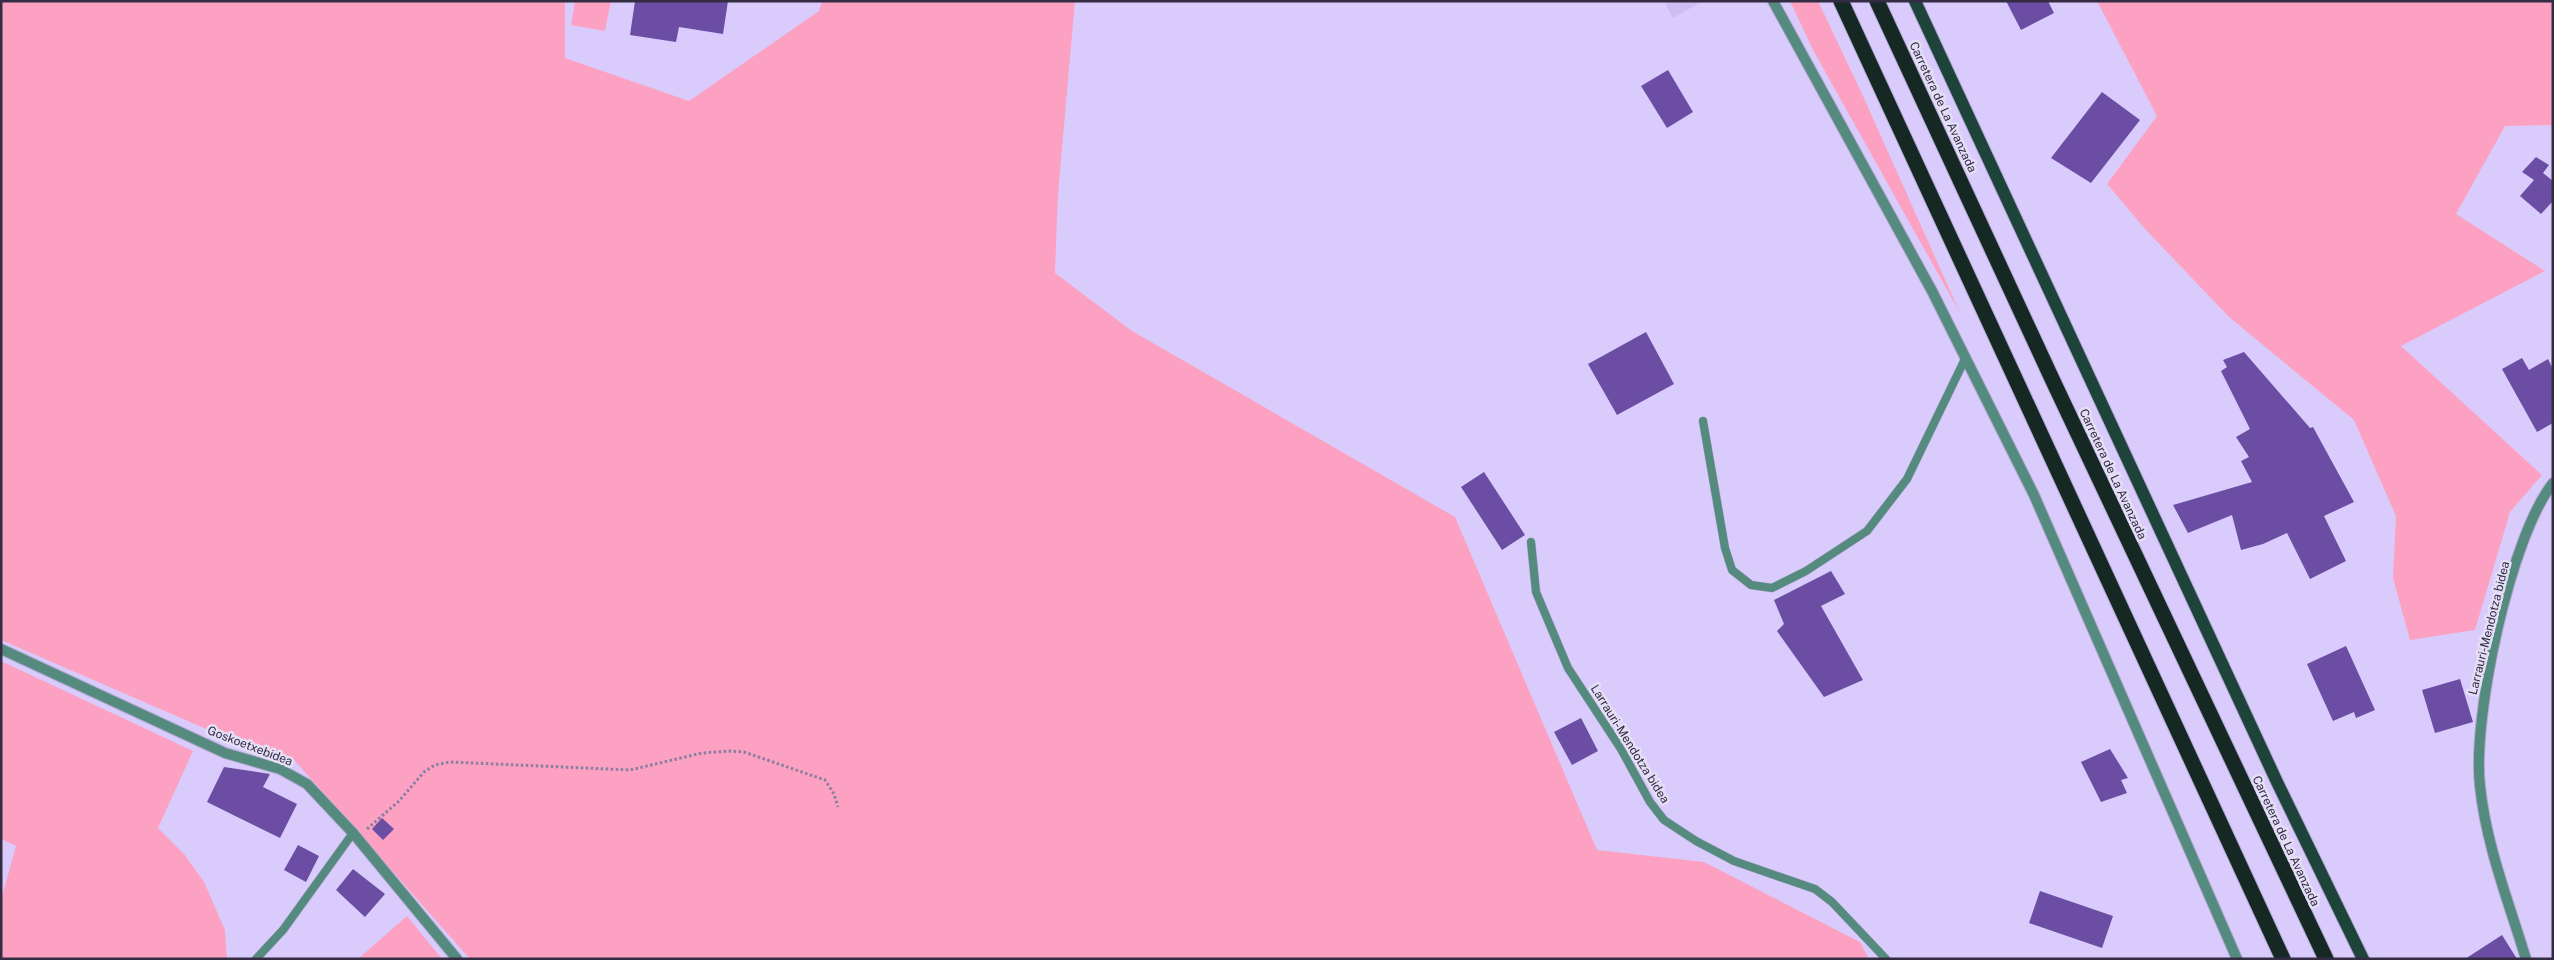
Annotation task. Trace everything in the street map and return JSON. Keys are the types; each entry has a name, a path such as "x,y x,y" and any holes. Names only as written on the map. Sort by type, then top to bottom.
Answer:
{"highway":[{"path":"1841,1 2150,666 2283,959"},
{"name":"Carretera de La Avanzada","path":"1877,1 2053,381 2326,959"}],"main road":[{"path":"1915,1 2277,782 2363,959"},
{"path":"1924,1 1936,47"}],"street":[{"path":"1774,1 1932,291 2034,495 2237,959"},
{"name":"Larrauri-Mendotza bidea","path":"2526,959 2490,840 2480,786 2479,731 2490,667 2509,587 2526,534 2553,483"},
{"name":"Goskoetxebidea","path":"1,649 225,753 280,769 307,784 355,835 457,959"}],"lane":[{"path":"1703,421 1725,548 1732,570 1751,585 1772,588 1806,571 1866,531 1907,479 1966,357"},
{"name":"Larrauri-Mendotza bidea","path":"1531,542 1536,592 1568,668 1621,749 1650,802 1664,820 1696,841 1734,861 1815,889 1832,902 1886,959"},
{"path":"256,959 283,930 355,835"}],"path":[{"path":"355,835 399,800 424,772 435,765 450,762 630,770 702,753 744,752 825,780 838,807"}],"shaded area":[{"path":"1,1 565,1 565,58 689,101 819,11 822,1 1075,1 1058,194 1055,273 1132,331 1455,517 1597,850 1704,862 1860,942 1869,959 470,959 295,761 204,728 1,640"},
{"path":"575,1 611,1 605,31 571,25"},
{"path":"1664,1 1703,1 1673,18"},
{"path":"1790,1 1818,1 1863,96 1960,313 1813,50"},
{"path":"2097,1 2553,1 2553,125 2505,126 2456,214 2545,271 2401,346 2542,475 2510,512 2475,630 2410,640 2393,578 2396,516 2354,420 2229,317 2146,230 2107,184 2157,116"},
{"path":"1,661 193,751 158,828 184,854 204,882 225,930 227,959 1,959 1,900 16,846 1,839"},
{"path":"407,916 442,959 358,959"}],"building":[{"path":"635,1 728,1 723,34 679,27 676,42 630,35"},
{"path":"2006,1 2048,1 2054,13 2021,30"},
{"path":"1668,70 1693,112 1667,128 1641,86"},
{"path":"2102,92 2140,120 2091,183 2051,158"},
{"path":"2536,157 2549,165 2543,173 2553,181 2553,201 2541,214 2520,196 2534,180 2522,172"},
{"path":"1646,332 1674,384 1617,415 1588,364"},
{"path":"2244,352 2310,428 2313,427 2354,502 2324,516 2346,561 2310,579 2287,533 2263,544 2241,550 2232,515 2188,533 2173,505 2252,482 2241,461 2249,457 2236,437 2250,429 2221,371 2227,367 2223,360"},
{"path":"2522,358 2529,370 2548,359 2553,369 2553,423 2537,432 2502,369"},
{"path":"1484,472 1525,535 1502,550 1461,487"},
{"path":"1831,571 1845,594 1821,606 1863,680 1824,697 1777,631 1784,624 1774,600"},
{"path":"2346,646 2375,710 2356,718 2354,712 2333,721 2307,664"},
{"path":"2460,679 2473,722 2435,733 2422,690"},
{"path":"1581,718 1598,751 1572,765 1554,732"},
{"path":"2110,749 2128,778 2121,780 2127,793 2101,802 2081,762"},
{"path":"224,767 270,774 263,787 297,804 280,838 207,802"},
{"path":"382,818 394,829 383,840 372,829"},
{"path":"298,845 319,856 306,882 284,870"},
{"path":"353,869 385,894 365,917 336,890"},
{"path":"2040,891 2113,916 2102,948 2029,923"},
{"path":"2502,935 2517,959 2465,959"}]}
